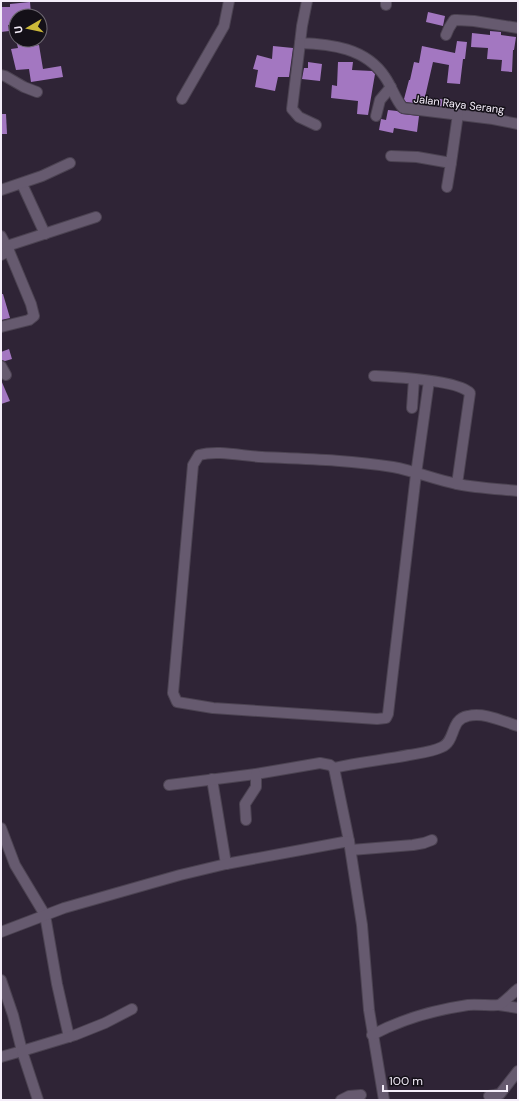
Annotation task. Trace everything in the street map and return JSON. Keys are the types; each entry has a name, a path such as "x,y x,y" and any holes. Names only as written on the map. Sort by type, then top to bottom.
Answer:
{"street":[{"path":"182,100 224,26 229,1"},
{"path":"307,1 302,26 292,109 298,117 316,125"},
{"path":"446,35 454,20 474,21 518,28"},
{"name":"Jalan Raya Serang","path":"300,43 348,49 364,56 380,69 391,87 397,102 403,108 432,113 458,114 518,124"},
{"path":"1,75 37,92"},
{"path":"376,116 380,100 391,87"},
{"path":"447,187 458,114"},
{"path":"391,156 417,157 450,163"},
{"path":"1,190 22,184 70,162"},
{"path":"22,184 45,234"},
{"path":"5,251 45,234 96,217"},
{"path":"1,236 5,251 31,304 34,316 29,320 1,327"},
{"path":"1,366 6,376"},
{"path":"374,376 429,381 459,386 470,392 457,484"},
{"path":"412,408 414,379"},
{"path":"429,381 416,474 388,714 386,718 213,708 177,702 173,693 174,677 193,465 198,455 208,453 341,460 394,467 416,474 457,484 518,491"},
{"path":"169,785 256,774 320,763 330,765 334,768 424,752 444,747 449,740 457,722 466,716 479,714 518,726"},
{"path":"334,768 350,846 362,925 372,1035 384,1100"},
{"path":"246,820 245,804 256,787 256,774"},
{"path":"212,780 226,864"},
{"path":"1,828 16,865 45,915 57,984 69,1037"},
{"path":"1,932 83,902 226,864 350,846 424,843 432,840"},
{"path":"1,980 38,1100"},
{"path":"499,1005 518,990"},
{"path":"372,1035 412,1017 470,1004 499,1005 518,1008"},
{"path":"1,1057 69,1037 105,1023 132,1009"},
{"path":"489,1096 500,1094 518,1071"},
{"path":"341,1100 349,1096 361,1095"}],"building":[{"path":"30,2 30,8 8,8 8,31 1,32 1,7 10,7 10,4"},
{"path":"428,12 445,16 443,26 426,22"},
{"path":"490,31 501,32 501,35 516,37 513,50 512,72 501,71 502,60 487,59 488,48 471,47 472,33 490,35"},
{"path":"457,41 467,42 460,84 447,83 449,65 433,62 425,97 455,101 454,108 406,102 404,99 414,62 419,63 422,46 455,53"},
{"path":"273,46 293,48 289,77 278,77 275,91 255,87 258,70 253,69 257,55 272,59"},
{"path":"40,48 43,69 61,66 63,77 31,82 29,69 16,70 11,49"},
{"path":"308,62 322,64 320,81 302,79 304,68 308,68"},
{"path":"338,62 353,62 352,70 372,71 375,74 368,115 357,114 358,101 331,98 332,85 337,86"},
{"path":"388,110 397,111 402,114 419,116 417,132 394,128 393,133 379,130 381,119 386,120"},
{"path":"1,114 6,114 7,134 1,134"},
{"path":"1,294 3,294 10,318 1,320"},
{"path":"9,349 12,359 5,361 1,360 1,352"},
{"path":"1,380 10,401 1,404"}]}
